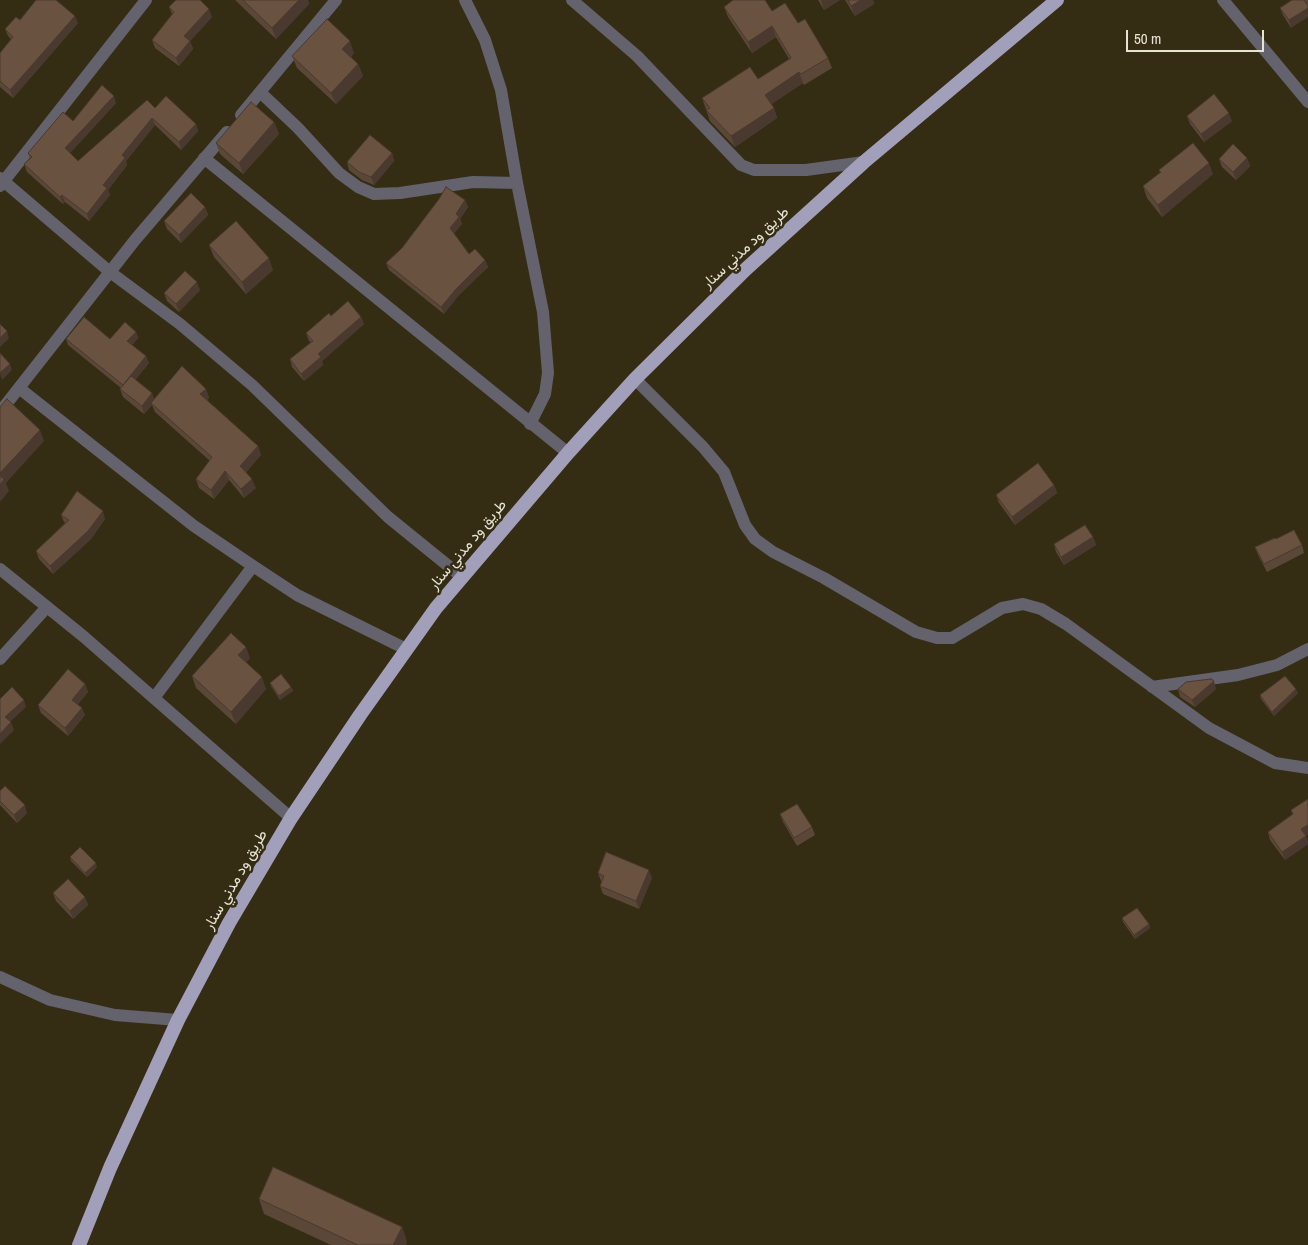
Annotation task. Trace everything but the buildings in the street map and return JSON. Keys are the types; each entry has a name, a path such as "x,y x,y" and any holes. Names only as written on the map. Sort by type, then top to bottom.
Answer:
{"highway":[{"name":"طريق ود مدني سنار","path":"79,1245 110,1168 178,1020 230,923 291,818 406,649 462,577 568,453 635,379 746,269 864,162 1057,0"}],"street":[{"path":"146,0 1,182 110,272 180,324 252,385 388,517 462,577"},
{"path":"0,412 110,272 336,0"},
{"path":"465,0 485,40 501,90 516,183 543,312 548,373 545,394 530,424"},
{"path":"572,0 637,56 741,164 754,170 806,170 864,162"},
{"path":"1223,0 1308,102"},
{"path":"260,92 298,128 339,173 358,187 374,194 400,193 474,182 516,183"},
{"path":"204,158 568,453"},
{"path":"635,379 703,447 724,472 745,525 755,539 773,552 824,578 916,632 936,638 952,638 1002,608 1024,604 1041,609 1066,624 1209,728 1275,763 1308,768"},
{"path":"19,388 186,520 253,566 297,595 406,649"},
{"path":"154,698 253,566"},
{"path":"0,569 154,698 291,818"},
{"path":"0,659 47,607"},
{"path":"1152,687 1238,675 1277,665 1308,649"},
{"path":"0,977 50,1000 115,1015 178,1020"}]}
